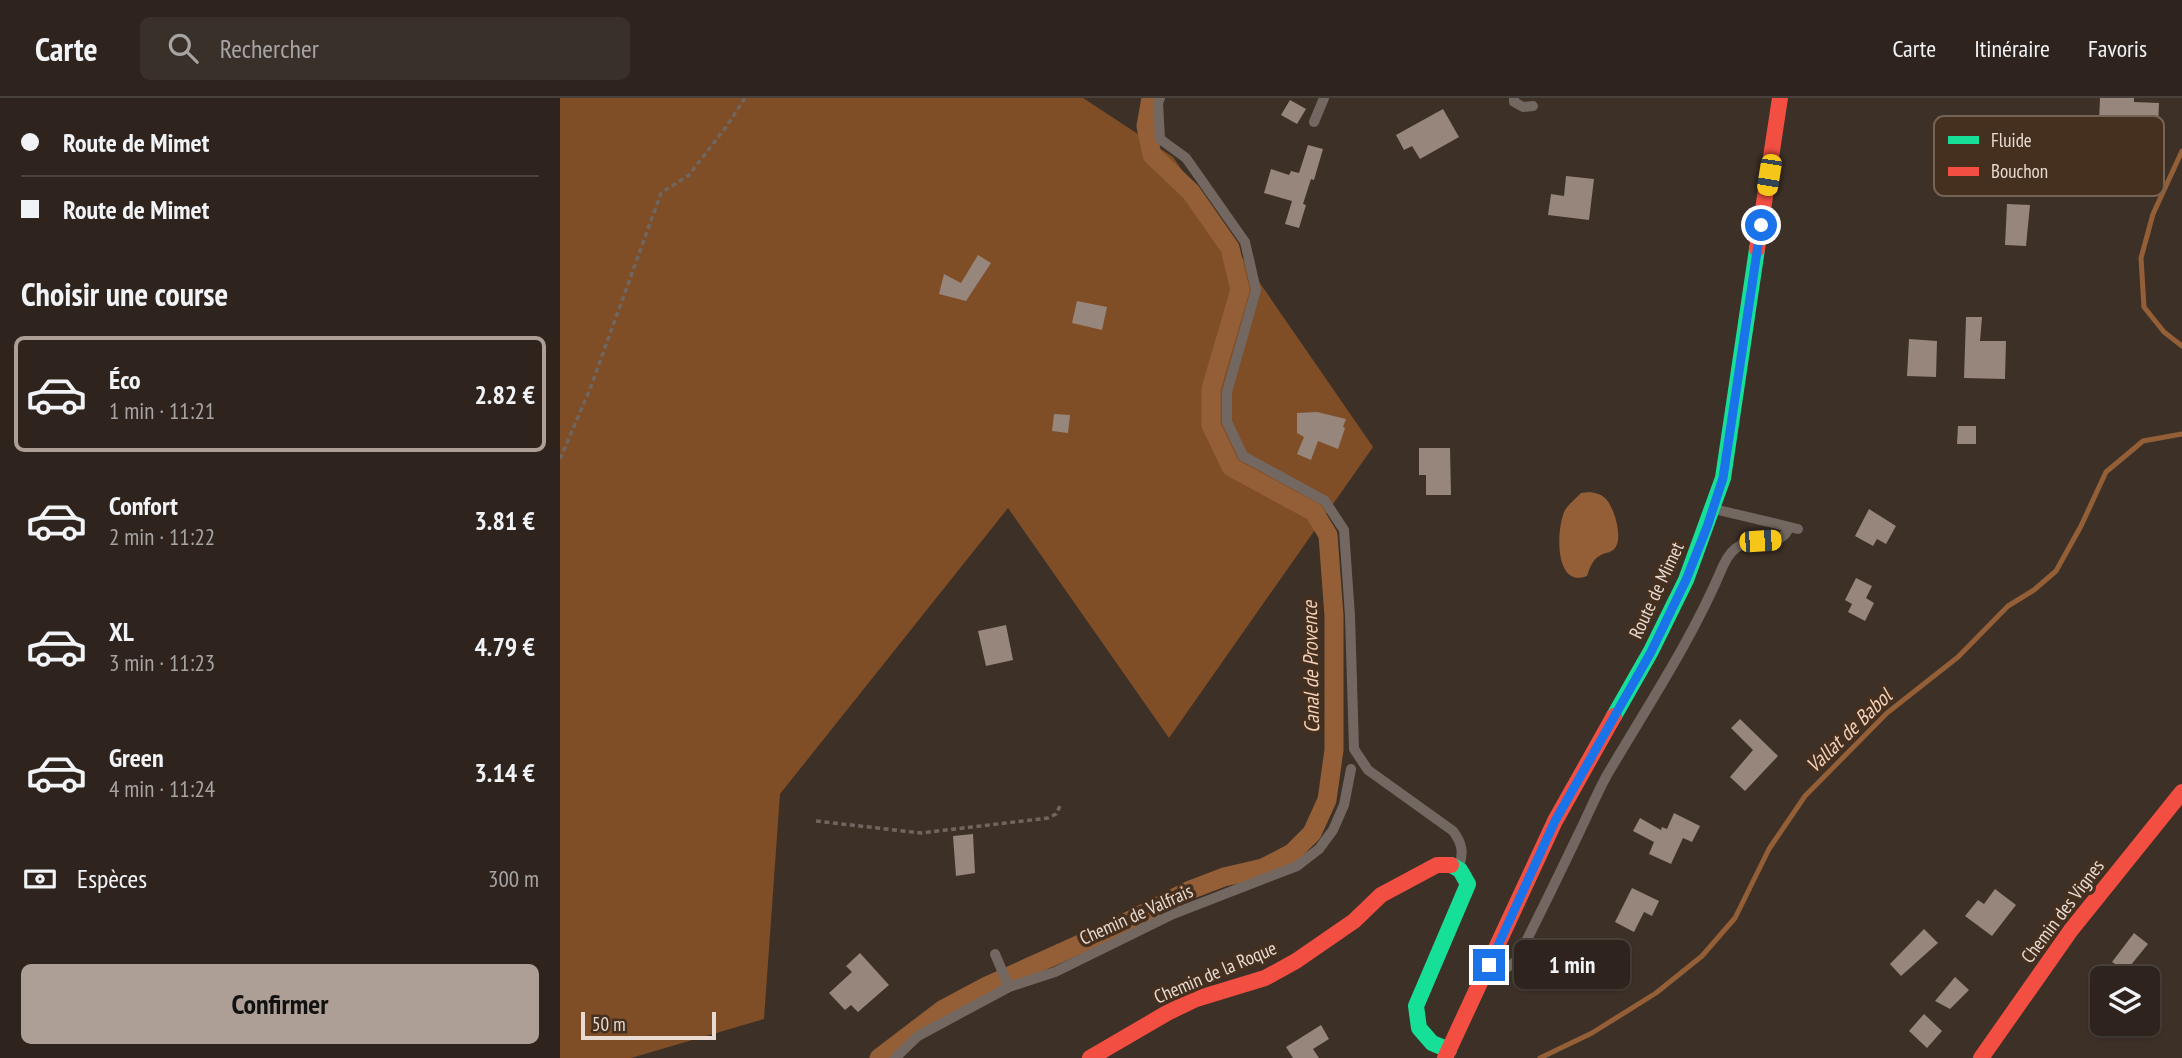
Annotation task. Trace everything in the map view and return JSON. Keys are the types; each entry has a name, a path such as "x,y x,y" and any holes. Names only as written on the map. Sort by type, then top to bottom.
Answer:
{"main road":[{"name":"Route de Mimet","path":"1447,1054 1555,821 1651,652 1686,580 1713,509 1723,478 1780,98"},
{"name":"Chemin des Vignes","path":"1981,1058 2071,930 2182,792"},
{"name":"Chemin de la Roque","path":"1090,1058 1196,999 1265,978 1296,961 1354,922 1381,895 1437,865 1459,867"},
{"path":"1447,1054 1432,1043 1419,1028 1416,1006 1465,894 1468,884 1459,867"}],"lane":[{"path":"1160,98 1160,139 1186,158 1245,242 1256,290 1227,392 1227,422 1243,456 1325,500 1344,530 1350,615 1354,749 1368,771 1453,831 1461,841 1463,855 1459,867"},
{"path":"1314,122 1324,98"},
{"path":"1514,98 1514,102 1523,107 1533,106"},
{"path":"1489,965 1505,969 1516,961 1607,776 1668,673 1716,586 1729,555 1735,547 1745,542 1776,540 1794,528 1713,509"},
{"name":"Chemin de Valfrais","path":"895,1058 918,1036 1009,986 1055,972 1173,914 1297,866 1319,849 1333,830 1344,804 1351,769"},
{"path":"996,954 1009,986"}],"path":[{"path":"560,460 590,389 660,193 689,175 745,98"},
{"path":"816,821 921,833 1048,818 1056,814 1060,806"}],"shaded area":[{"path":"560,98 1083,98 1173,157 1373,447 1169,738 1008,508 780,794 764,1019 631,1058 560,1058"},
{"path":"1590,492 1602,496 1608,502 1615,516 1618,539 1613,550 1594,560 1587,576 1576,578 1568,574 1563,566 1560,530 1565,510 1581,493"}],"building":[{"path":"2100,98 2134,98 2134,102 2159,103 2158,116 2099,116"},
{"path":"1290,100 1306,109 1297,124 1281,115"},
{"path":"1443,109 1459,137 1420,159 1412,146 1404,150 1396,135"},
{"path":"1308,145 1323,149 1314,180 1311,179 1303,204 1306,205 1299,228 1285,224 1292,201 1264,193 1271,169 1289,175 1291,171 1299,173"},
{"path":"1566,176 1594,179 1589,220 1548,215 1551,194 1564,196"},
{"path":"2007,204 2030,205 2026,246 2005,245"},
{"path":"978,255 991,263 966,301 939,294 944,274 961,283"},
{"path":"1077,301 1107,307 1102,330 1072,323"},
{"path":"1966,317 1982,317 1980,341 2006,341 2005,379 1964,378"},
{"path":"1909,339 1937,341 1936,377 1907,376"},
{"path":"1317,412 1346,419 1345,428 1338,449 1318,441 1311,460 1297,454 1304,437 1297,433 1297,413"},
{"path":"1054,414 1070,415 1068,433 1052,431"},
{"path":"1958,426 1976,426 1976,444 1957,444"},
{"path":"1419,448 1450,448 1451,495 1426,495 1426,475 1419,475"},
{"path":"1869,509 1896,526 1886,544 1877,539 1873,546 1855,536"},
{"path":"1856,578 1872,586 1866,598 1874,603 1865,621 1848,612 1852,604 1845,600"},
{"path":"1006,625 1013,660 986,666 978,631"},
{"path":"1740,719 1778,756 1745,791 1730,777 1753,750 1731,728"},
{"path":"1674,813 1700,826 1692,842 1683,838 1671,864 1649,854 1654,842 1633,831 1640,818 1661,830 1662,827 1667,829"},
{"path":"973,834 975,873 956,876 953,836"},
{"path":"1632,888 1659,901 1652,916 1644,912 1634,932 1615,922"},
{"path":"1995,889 2016,905 1992,936 1965,916 1978,900 1984,904"},
{"path":"1924,929 1938,943 1901,976 1890,964"},
{"path":"2134,933 2148,944 2130,966 2118,966 2112,962"},
{"path":"860,953 889,985 858,1012 851,1005 845,1010 829,993 852,972 846,966"},
{"path":"1955,977 1969,990 1950,1009 1935,1001"},
{"path":"1924,1014 1942,1031 1927,1048 1909,1031"},
{"path":"1321,1025 1329,1039 1313,1049 1319,1058 1293,1058 1286,1047"}],"waterway":[{"name":"Canal de Provence","path":"879,1058 942,1010 987,986 1107,932 1190,890 1224,877 1263,868 1292,853 1312,833 1327,800 1334,750 1334,616 1328,535 1314,512 1231,467 1211,425 1211,389 1240,290 1230,248 1191,192 1152,155 1146,126 1151,98"},
{"name":"Vallat de Babol","path":"2164,190 2182,151"},
{"name":"Vallat de Babol","path":"2161,196 2153,214 2141,258 2144,307 2164,332 2182,346"},
{"name":"Vallat de Babol","path":"1540,1058 1592,1033 1656,993 1702,956 1735,918 1769,849 1805,796 1887,713 1958,657 2008,606 2034,590 2056,571 2106,472 2143,441 2182,434"}],"traffic: fast":[{"path":"1614,716 1651,651 1686,580 1723,478 1757,249"},
{"path":"1449,1050 1432,1043 1419,1028 1416,1006 1468,884 1460,870 1451,865"}],"traffic: jam":[{"path":"1757,249 1780,98"},
{"path":"1445,1058 1555,821 1614,716"},
{"path":"1981,1058 2071,930 2182,792"},
{"path":"1090,1058 1196,999 1265,978 1296,961 1354,921 1381,895 1437,865 1451,865"}],"route":[{"path":"1489,965 1555,821 1651,652 1686,580 1707,527 1723,478 1761,225"}]}
